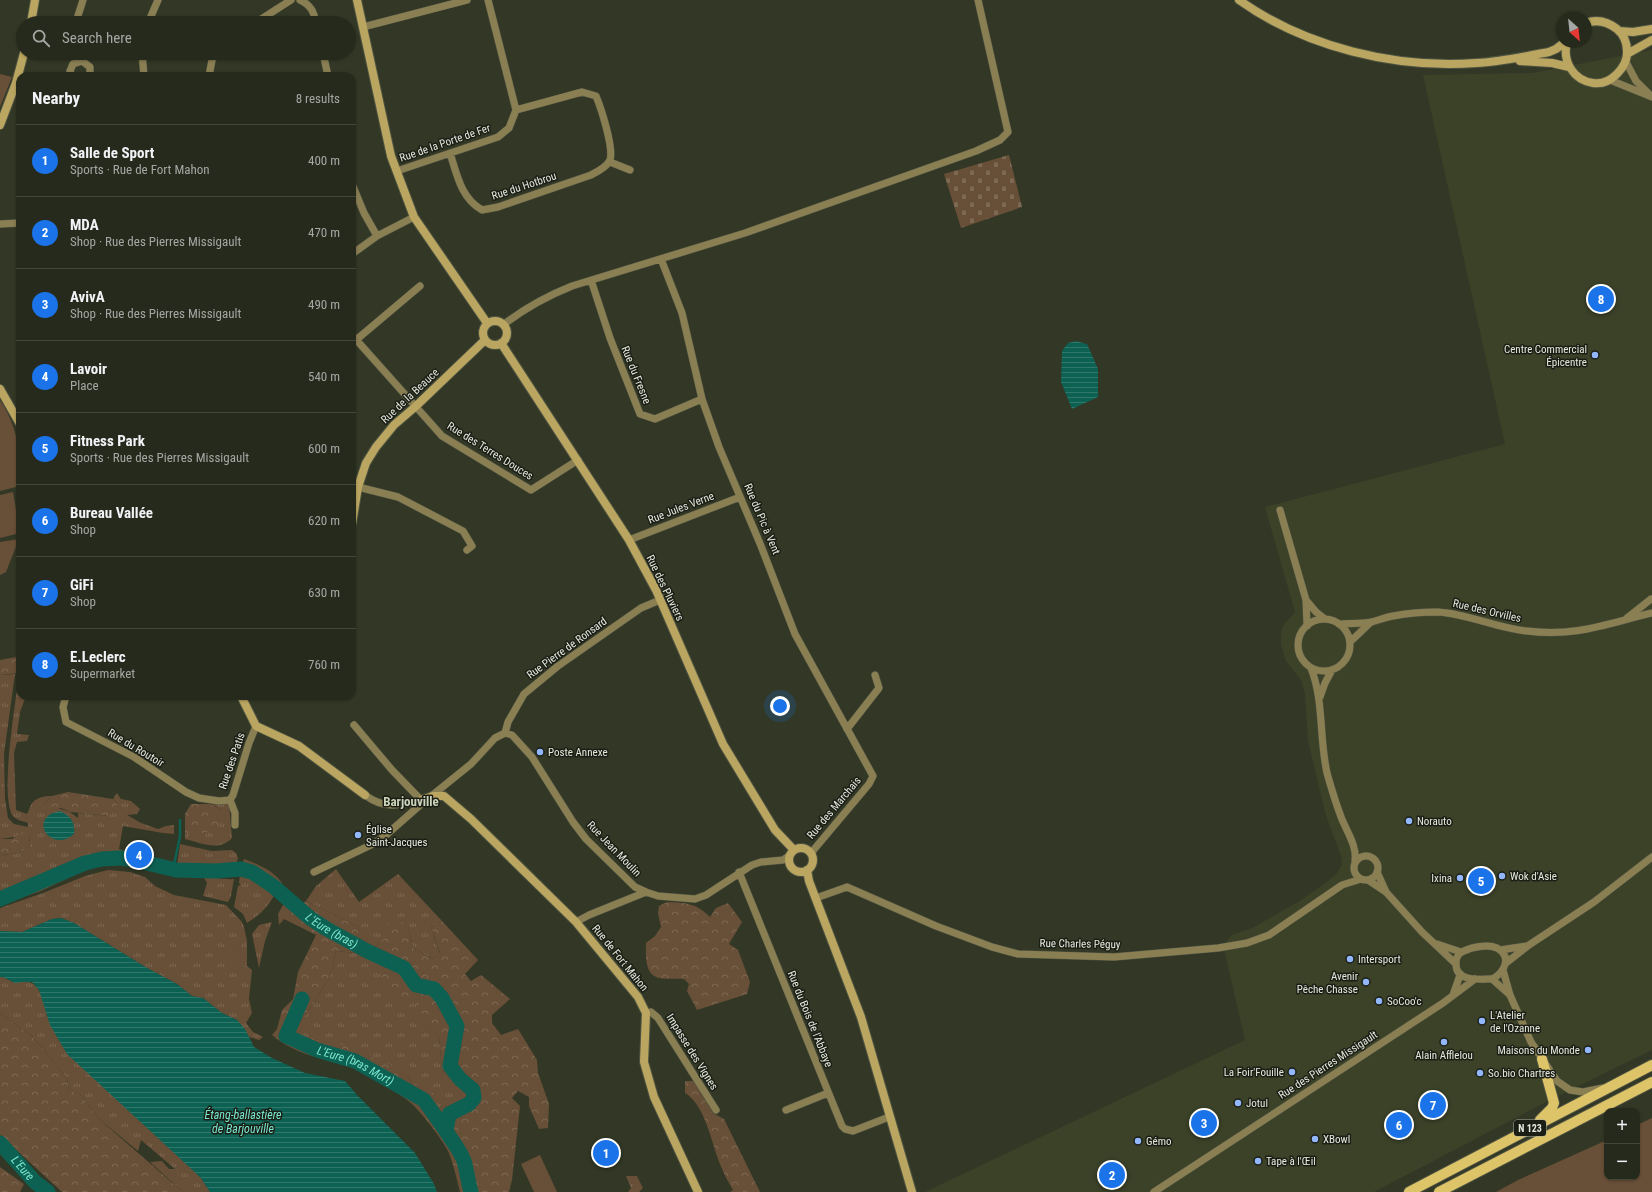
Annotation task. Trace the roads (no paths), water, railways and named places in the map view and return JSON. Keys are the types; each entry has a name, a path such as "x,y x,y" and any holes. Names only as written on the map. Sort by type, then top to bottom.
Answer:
{"main road":[{"path":"1530,1128 1548,1113 1554,1103 1542,1059"},
{"name":"N 123","path":"1409,1192 1652,1065"},
{"name":"N 123","path":"1439,1192 1652,1082"}],"street":[{"path":"32,16 35,0"},
{"path":"78,16 83,0"},
{"path":"151,16 158,0"},
{"path":"266,16 291,0"},
{"path":"358,0 391,156 414,217 487,323"},
{"path":"363,27 467,0"},
{"path":"488,0 516,110 582,92 596,96 600,104 611,151 610,162 630,170"},
{"path":"504,325 521,311 547,296 591,280 745,232 976,151 1000,140 1008,132 978,0"},
{"path":"1239,0 1305,37 1338,48 1370,55 1427,63 1476,63 1501,61 1542,62 1561,64 1569,67"},
{"path":"304,1 311,7 314,16"},
{"path":"1592,21 1601,21 1611,24 1619,31 1624,38 1627,58 1636,82 1652,97"},
{"path":"1619,31 1633,32 1652,29"},
{"path":"1565,48 1566,60 1569,67 1578,77 1593,83 1610,80 1622,70 1627,58 1652,40"},
{"path":"1501,61 1549,52 1557,48"},
{"path":"19,72 22,60"},
{"path":"143,60 144,72"},
{"path":"210,72 212,60"},
{"path":"325,60 327,72"},
{"path":"72,72 71,68 77,62 82,61 88,64 91,72"},
{"path":"1610,80 1652,97"},
{"path":"0,125 16,83"},
{"name":"Rue de la Porte de Fer","path":"397,171 498,136 509,128 516,110"},
{"name":"Rue du Hotbrou","path":"450,153 462,187 472,204 482,210 498,207 590,175 600,171 610,162"},
{"path":"356,194 364,213 377,236"},
{"path":"356,251 377,236 414,217"},
{"path":"0,224 16,223"},
{"name":"Rue du Pic à Vent","path":"661,258 682,313 702,399 719,447 761,546 794,634 873,776"},
{"name":"Rue du Fresne","path":"591,280 610,338 640,414 655,419 702,399"},
{"path":"356,335 420,286"},
{"path":"495,320 504,325 507,334 504,341 493,345 485,340 482,334 487,323 495,320"},
{"path":"356,339 415,407"},
{"name":"Rue de la Beauce","path":"356,499 358,487 366,463 376,447 394,425 485,340"},
{"name":"Rue des Pluviers","path":"500,343 629,540 660,600 723,744 775,830 792,852"},
{"path":"0,389 16,417"},
{"name":"Rue des Terres Douces","path":"415,407 442,436 531,490 578,460"},
{"path":"358,487 398,497 463,531 472,546 467,550"},
{"name":"Rue Jules Verne","path":"629,540 740,497"},
{"path":"1280,510 1306,600 1306,626"},
{"path":"1651,598 1652,609"},
{"name":"Rue des Orvilles","path":"1622,621 1637,612 1651,598"},
{"name":"Rue Pierre de Ronsard","path":"314,872 373,844 386,836 419,806 470,764 495,738 505,732 508,722 524,694 558,666 641,608 660,600"},
{"path":"1306,600 1316,612 1325,619 1339,624 1348,635 1350,642 1348,656 1344,662 1332,670 1322,671 1311,668"},
{"name":"Rue des Orvilles","path":"1339,624 1371,622 1409,613 1439,612 1460,615 1519,630 1555,633 1583,631 1652,613"},
{"path":"1320,699 1317,683 1311,668 1302,658 1298,646 1300,636 1306,626 1312,622 1325,619"},
{"name":"Rue des Orvilles","path":"1350,642 1371,622"},
{"path":"1332,670 1325,683 1320,699 1319,714 1327,773 1340,815 1354,847 1354,866 1357,876 1386,892"},
{"path":"847,729 880,688 875,675"},
{"name":"Rue du Routoir","path":"65,700 63,706 66,722 134,757 186,792 199,798 219,801 230,800"},
{"path":"243,700 256,726 299,746 365,795 382,804 403,806 433,796"},
{"path":"354,725 392,770 421,800"},
{"name":"Rue des Patis","path":"235,825 235,813 230,800 256,726"},
{"name":"Rue Jean Moulin","path":"505,732 512,735 532,756 573,822 586,839 635,887 646,892 658,896 695,899 706,895 738,872 752,865 761,862 783,860 792,852"},
{"name":"Rue des Marchais","path":"811,853 869,784 873,776"},
{"name":"Rue de Fort Mahon","path":"433,796 444,796 470,819 576,922 638,997 646,1013"},
{"path":"1354,847 1376,862 1377,872 1386,892 1422,932 1456,964"},
{"path":"801,848 808,850 811,853 812,864 807,870 800,872 793,869 789,862 792,852 801,848"},
{"path":"1354,866 1362,857 1368,857"},
{"path":"1506,963 1500,950 1494,947 1473,948 1461,952 1456,958 1456,969 1460,975 1475,980 1492,979 1503,970 1506,963 1529,945 1594,902 1652,857"},
{"name":"Rue Charles Péguy","path":"1342,885 1354,866"},
{"path":"807,870 809,881 861,1017 912,1192"},
{"name":"Rue du Bois de l'Abbaye","path":"738,872 842,1126 853,1131 889,1117"},
{"path":"1365,880 1374,877 1377,872"},
{"name":"Rue Charles Péguy","path":"816,898 847,887 936,926 992,948 1018,954 1114,957 1218,948 1247,943 1269,935 1342,885 1365,880"},
{"path":"576,922 589,915 646,892"},
{"path":"1435,944 1461,952"},
{"path":"1500,950 1529,945"},
{"path":"1503,970 1510,996 1531,1042 1557,1081 1570,1090 1583,1092 1613,1086"},
{"path":"1453,995 1460,975"},
{"path":"1492,979 1510,996"},
{"name":"Rue des Pierres Missigault","path":"1154,1192 1431,1011 1475,980"},
{"name":"Impasse des Vignes","path":"646,1013 651,1012 658,1018 716,1110"},
{"path":"646,1013 644,1062 654,1097 698,1192"},
{"path":"786,1110 828,1093"}],"water":[{"path":"1076,341 1087,344 1098,369 1098,397 1072,409 1061,382 1062,351 1068,343"},
{"path":"60,811 72,820 74,834 67,839 60,840 49,836 43,826 44,821 48,816 52,813"},
{"name":"Étang-ballastière de Barjouville","path":"61,918 74,923 147,968 177,984 192,996 203,998 222,1013 237,1020 245,1029 254,1047 272,1058 305,1073 345,1081 415,1153 434,1184 437,1192 210,1192 201,1178 67,1054 50,1025 39,990 32,982 15,983 0,977 0,931 22,932 52,919"}],"waterway":[{"path":"173,870 180,836 180,820"},
{"name":"L'Eure (bras)","path":"0,899 85,863 102,859 121,858 176,870 216,871 241,869 252,872 273,886 310,918 325,928 367,951 404,968 416,985 434,989 442,998 457,1026 450,1066 460,1079 473,1090 474,1098 469,1104 449,1114 446,1131 464,1161 471,1192"},
{"name":"L'Eure (bras Mort)","path":"302,999 286,1036 317,1050 355,1061 424,1100 446,1131"},
{"name":"L'Eure","path":"0,1143 35,1182 48,1192"}],"place":[{"name":"E.Leclerc","path":"1601,299"},
{"name":"Centre Commercial Épicentre","path":"1595,355"},
{"name":"Poste Annexe","path":"540,752"},
{"name":"Norauto","path":"1409,821"},
{"name":"Église Saint-Jacques","path":"358,835"},
{"name":"Lavoir","path":"139,855"},
{"name":"Wok d'Asie","path":"1502,876"},
{"name":"Ixina","path":"1460,878"},
{"name":"Fitness Park","path":"1481,881"},
{"name":"Intersport","path":"1350,959"},
{"name":"Avenir Pêche Chasse","path":"1366,982"},
{"name":"SoCoo'c","path":"1379,1001"},
{"name":"L'Atelier de l'Ozanne","path":"1482,1021"},
{"name":"Alain Afflelou","path":"1444,1042"},
{"name":"Maisons du Monde","path":"1588,1050"},
{"name":"La Foir'Fouille","path":"1292,1072"},
{"name":"So.bio Chartres","path":"1480,1073"},
{"name":"Jotul","path":"1238,1103"},
{"name":"GiFi","path":"1433,1105"},
{"name":"AvivA","path":"1204,1123"},
{"name":"Bureau Vallée","path":"1399,1125"},
{"name":"XBowl","path":"1315,1139"},
{"name":"Gémo","path":"1138,1141"},
{"name":"Salle de Sport","path":"606,1153"},
{"name":"Tape à l'Œil","path":"1258,1161"},
{"name":"MDA","path":"1112,1175"}],"district":[{"name":"Barjouville","path":"411,801"}]}
